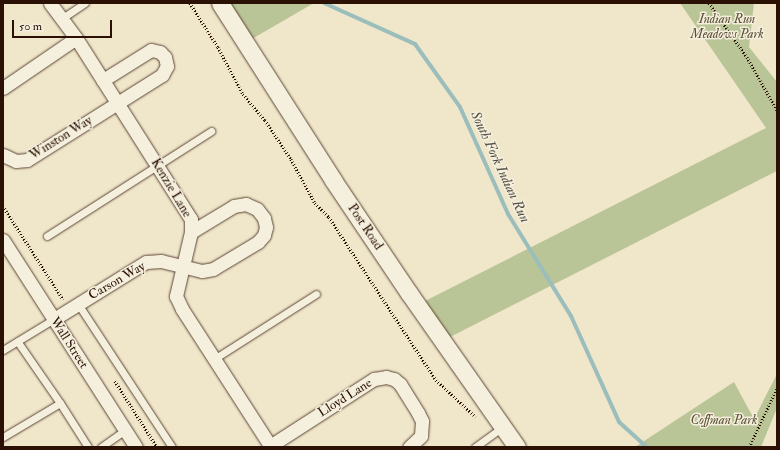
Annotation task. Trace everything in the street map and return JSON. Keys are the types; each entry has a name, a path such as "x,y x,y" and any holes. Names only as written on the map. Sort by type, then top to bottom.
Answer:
{"street":[{"name":"Kenzie Lane","path":"50,3 76,38 118,102 191,219 192,232 176,296 214,359 271,446"},
{"name":"Post Road","path":"220,3 333,180 409,293 498,431 517,447"},
{"path":"3,88 76,38"},
{"name":"Winston Way","path":"3,155 16,161 27,160 162,75 166,66 166,57 160,52 151,50 103,80"},
{"name":"Carson Way","path":"54,319 146,262 161,261 202,271 213,269 258,242 264,235 266,227 264,218 257,209 246,204 234,206 192,232"},
{"name":"Wall Street","path":"3,240 136,447"},
{"name":"Lloyd Lane","path":"271,446 374,379 386,377 394,379 400,384 422,421 420,436 409,447"}],"lane":[{"path":"61,19 85,3"},
{"path":"47,236 211,131"},
{"path":"214,359 316,294"},
{"path":"78,304 172,447"},
{"path":"3,350 54,319"},
{"path":"17,341 60,403 88,447"},
{"path":"3,437 60,403"},
{"path":"101,447 125,430"},
{"path":"475,447 498,431"}],"path":[{"path":"190,3 218,47 243,94 265,120 291,159 315,203 329,217 436,380 480,420 498,431"},
{"path":"709,3 747,57 777,110"},
{"path":"749,447 777,388"}],"green space":[{"path":"220,3 314,3 245,43"},
{"name":"Indian Run Meadows Park","path":"680,3 754,3 749,47 777,82 777,171 450,337 425,301 766,128"},
{"name":"Coffman Park","path":"777,374 777,408 761,447 635,447 734,382 754,419"}],"waterway":[{"name":"South Fork Indian Run","path":"324,3 415,44 460,107 508,214 571,316 619,422 647,447"}]}
